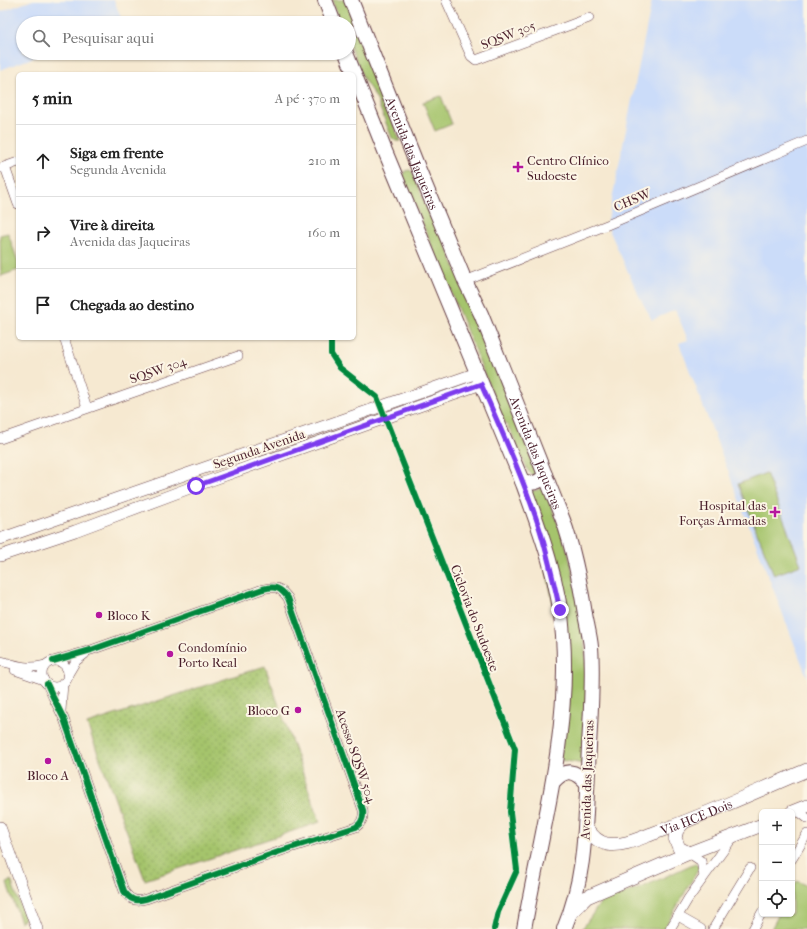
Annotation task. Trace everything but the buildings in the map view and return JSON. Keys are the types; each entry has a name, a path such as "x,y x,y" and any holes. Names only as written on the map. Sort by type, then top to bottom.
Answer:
{"main road":[{"path":"325,0 331,16"},
{"name":"Avenida das Jaqueiras","path":"351,0 419,170 465,281 481,314 546,475 571,542 581,583 590,647 591,684 586,828 582,864 570,914 564,929"},
{"name":"Avenida das Jaqueiras","path":"349,60 354,72"},
{"name":"Avenida das Jaqueiras","path":"356,78 522,481 540,529 550,564 560,610 564,662 562,718 553,782 524,929"},
{"path":"385,151 395,150 402,146 405,134"},
{"path":"396,175 406,168 411,167 419,170"},
{"path":"522,481 536,483 546,475"},
{"name":"Via HCE Dois","path":"586,828 598,841 607,844 628,842 684,822 807,770"},
{"path":"553,782 562,774 570,772 578,774 587,783"},
{"path":"684,822 677,830 675,838 679,848 689,853"},
{"path":"570,914 587,897 689,853 759,826"}],"street":[{"name":"SQSW 305","path":"446,0 471,56 476,60 589,18"},
{"name":"CHSW","path":"465,281 607,225 807,141"},
{"path":"16,163 3,168 16,199"},
{"path":"65,340 87,408"},
{"name":"SQSW 304","path":"0,439 238,356"},
{"name":"Segunda Avenida","path":"0,539 479,379"},
{"name":"Segunda Avenida","path":"0,556 75,531 479,379"},
{"name":"Acesso SQSW 504","path":"0,661 20,667 35,667 91,650 263,589 273,587 284,592 288,598 363,810 364,815 362,822 356,827 281,851 146,899 138,901 134,900 126,895 124,891 64,719 45,682"},
{"name":"Acesso SQSW 504","path":"61,714 60,705 65,680 76,661 91,650"},
{"path":"0,666 23,672 45,682 54,686 65,680 67,672 64,665 57,661 49,663 42,672 45,682"},
{"path":"0,827 37,929"},
{"path":"795,854 807,834"},
{"path":"670,929 704,876 734,837"},
{"path":"689,853 701,862 704,876"},
{"path":"713,929 750,868"},
{"path":"678,916 701,929"},
{"path":"753,929 759,917"}],"shaded area":[{"path":"33,0 114,0 120,16 16,16 16,60 27,60 0,70 0,12"},
{"path":"652,0 807,0 807,677 679,343 688,340 678,316 675,310 652,320 638,294 607,225"}],"green space":[{"path":"332,0 347,0 353,16 338,16"},
{"path":"356,24 400,141 396,141 392,138 376,98 363,78 356,60"},
{"path":"441,96 452,124 435,131 423,102"},
{"path":"410,170 413,173 428,212 441,232 538,473 535,476 528,471 512,434 503,419 403,176 405,171"},
{"path":"8,233 16,256 16,271 1,276 0,235"},
{"path":"766,473 801,565 774,575 738,484"},
{"path":"544,486 568,552 582,615 587,674 584,764 560,760 569,686 531,491 538,490"},
{"path":"265,666 320,822 145,880 87,724"},
{"path":"695,863 699,868 664,929 582,929 601,902 643,887"},
{"path":"11,880 25,918 21,922 7,884"},
{"path":"797,881 807,886 807,929 771,929 777,917 795,917 795,884"}],"cycle path":[{"name":"Ciclovia do Sudoeste","path":"331,340 331,354 340,368 377,397 515,749 510,812 517,870 498,912 494,929"},
{"path":"47,684 64,719 124,891 134,900 146,899 281,851 356,827 362,820 363,810 288,598 277,588 263,589 91,650 53,661"}],"place":[{"name":"Centro Clínico Sudoeste","path":"518,167"},
{"name":"Hospital das Forças Armadas","path":"775,512"},
{"name":"Bloco K","path":"99,615"},
{"name":"Condomínio Porto Real","path":"170,654"},
{"name":"Bloco G","path":"298,710"},
{"name":"Bloco A","path":"48,761"}],"route":[{"path":"196,486 481,384 522,481 540,529 550,564 560,610"}]}
